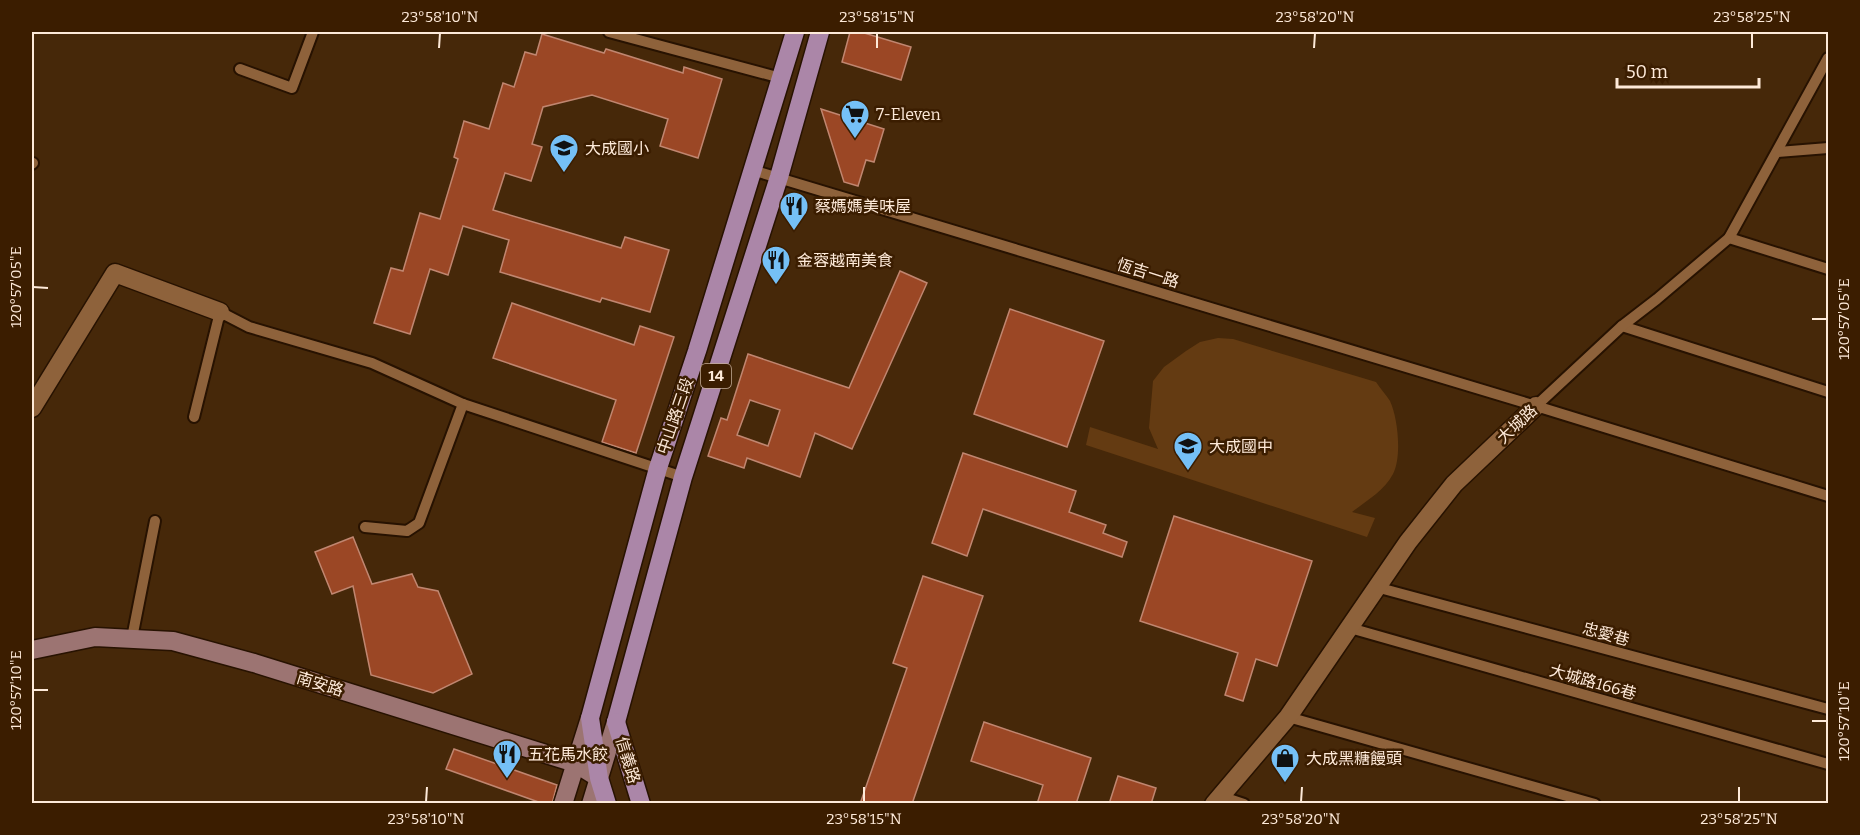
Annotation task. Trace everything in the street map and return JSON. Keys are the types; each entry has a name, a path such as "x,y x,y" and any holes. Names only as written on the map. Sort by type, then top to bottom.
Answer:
{"main road":[{"name":"中山路三段","path":"590,718 658,468 697,351 795,32"},
{"name":"中山路三段","path":"616,722 684,477 779,177 820,32"},
{"name":"信義路","path":"607,804 599,778 590,718 616,722 641,804"}],"street":[{"path":"32,408 115,273 220,312"},
{"name":"大城路","path":"1217,800 1288,717 1407,542 1454,484 1536,406"},
{"name":"南安路","path":"32,650 95,637 173,641 254,663 575,763 599,778"},
{"name":"中山路三段","path":"563,804 590,718"},
{"name":"中山路三段","path":"591,804 616,722"}],"lane":[{"path":"240,69 291,88 313,32"},
{"path":"609,32 781,78"},
{"name":"大城路","path":"1536,406 1622,326 1658,299 1729,238 1828,58"},
{"path":"1778,152 1828,148"},
{"name":"恆吉一路","path":"752,170 1828,496"},
{"path":"1729,238 1828,268"},
{"path":"194,417 220,312 249,327 372,363 463,404 684,477"},
{"path":"1622,326 1828,392"},
{"path":"365,527 407,531 419,523 463,404"},
{"path":"132,638 155,521"},
{"name":"忠愛巷","path":"1376,587 1828,709"},
{"name":"大城路166巷","path":"1350,628 1828,764"},
{"path":"1288,717 1595,804"},
{"path":"1217,800 1244,804"}],"shaded area":[{"path":"1218,338 1233,339 1376,382 1393,408 1398,448 1396,467 1385,486 1352,512 1375,518 1367,537 1086,445 1090,427 1158,449 1149,428 1153,381 1164,367 1186,351 1200,342"}],"building":[{"path":"850,32 861,32 911,47 901,80 842,62"},
{"path":"542,34 604,53 606,49 683,73 684,67 722,79 698,158 660,146 668,119 592,95 543,107 532,144 542,147 531,181 505,173 493,210 621,248 625,237 669,250 650,312 602,298 600,302 500,272 509,240 463,226 448,275 430,269 410,334 374,323 391,268 403,271 420,213 440,219 458,159 454,157 464,121 489,129 503,83 514,87 525,52 536,55"},
{"name":"7-Eleven","path":"821,109 884,129 874,162 866,160 858,186 844,182"},
{"path":"900,271 927,283 852,449 815,433 800,477 747,458 744,468 708,456 721,418 727,420 748,354 849,388","holes":["750,400 780,410 768,446 737,435"]},
{"path":"512,303 634,345 640,326 674,337 636,453 602,442 616,400 493,358"},
{"path":"1010,309 1104,341 1067,447 974,414"},
{"path":"963,453 1076,491 1069,512 1106,525 1103,533 1127,542 1122,557 983,509 967,556 932,543"},
{"path":"1174,516 1312,561 1277,666 1256,659 1243,701 1225,695 1238,653 1140,621"},
{"path":"353,537 372,584 412,574 418,587 438,591 472,674 433,693 371,675 353,586 332,594 315,552"},
{"path":"923,576 983,596 912,804 860,804 907,668 893,663"},
{"path":"984,722 1091,758 1076,804 1037,804 1043,785 971,761"},
{"name":"五花馬水餃","path":"454,749 557,785 552,804 544,804 446,769"},
{"path":"1118,776 1156,788 1151,804 1109,804"}],"place":[{"name":"7-Eleven","path":"855,140"},
{"name":"大成國小","path":"564,174"},
{"name":"蔡媽媽美味屋","path":"794,232"},
{"name":"金蓉越南美食","path":"776,286"},
{"name":"大成國中","path":"1188,472"},
{"name":"五花馬水餃","path":"507,780"},
{"name":"大成黑糖饅頭","path":"1285,784"}]}
